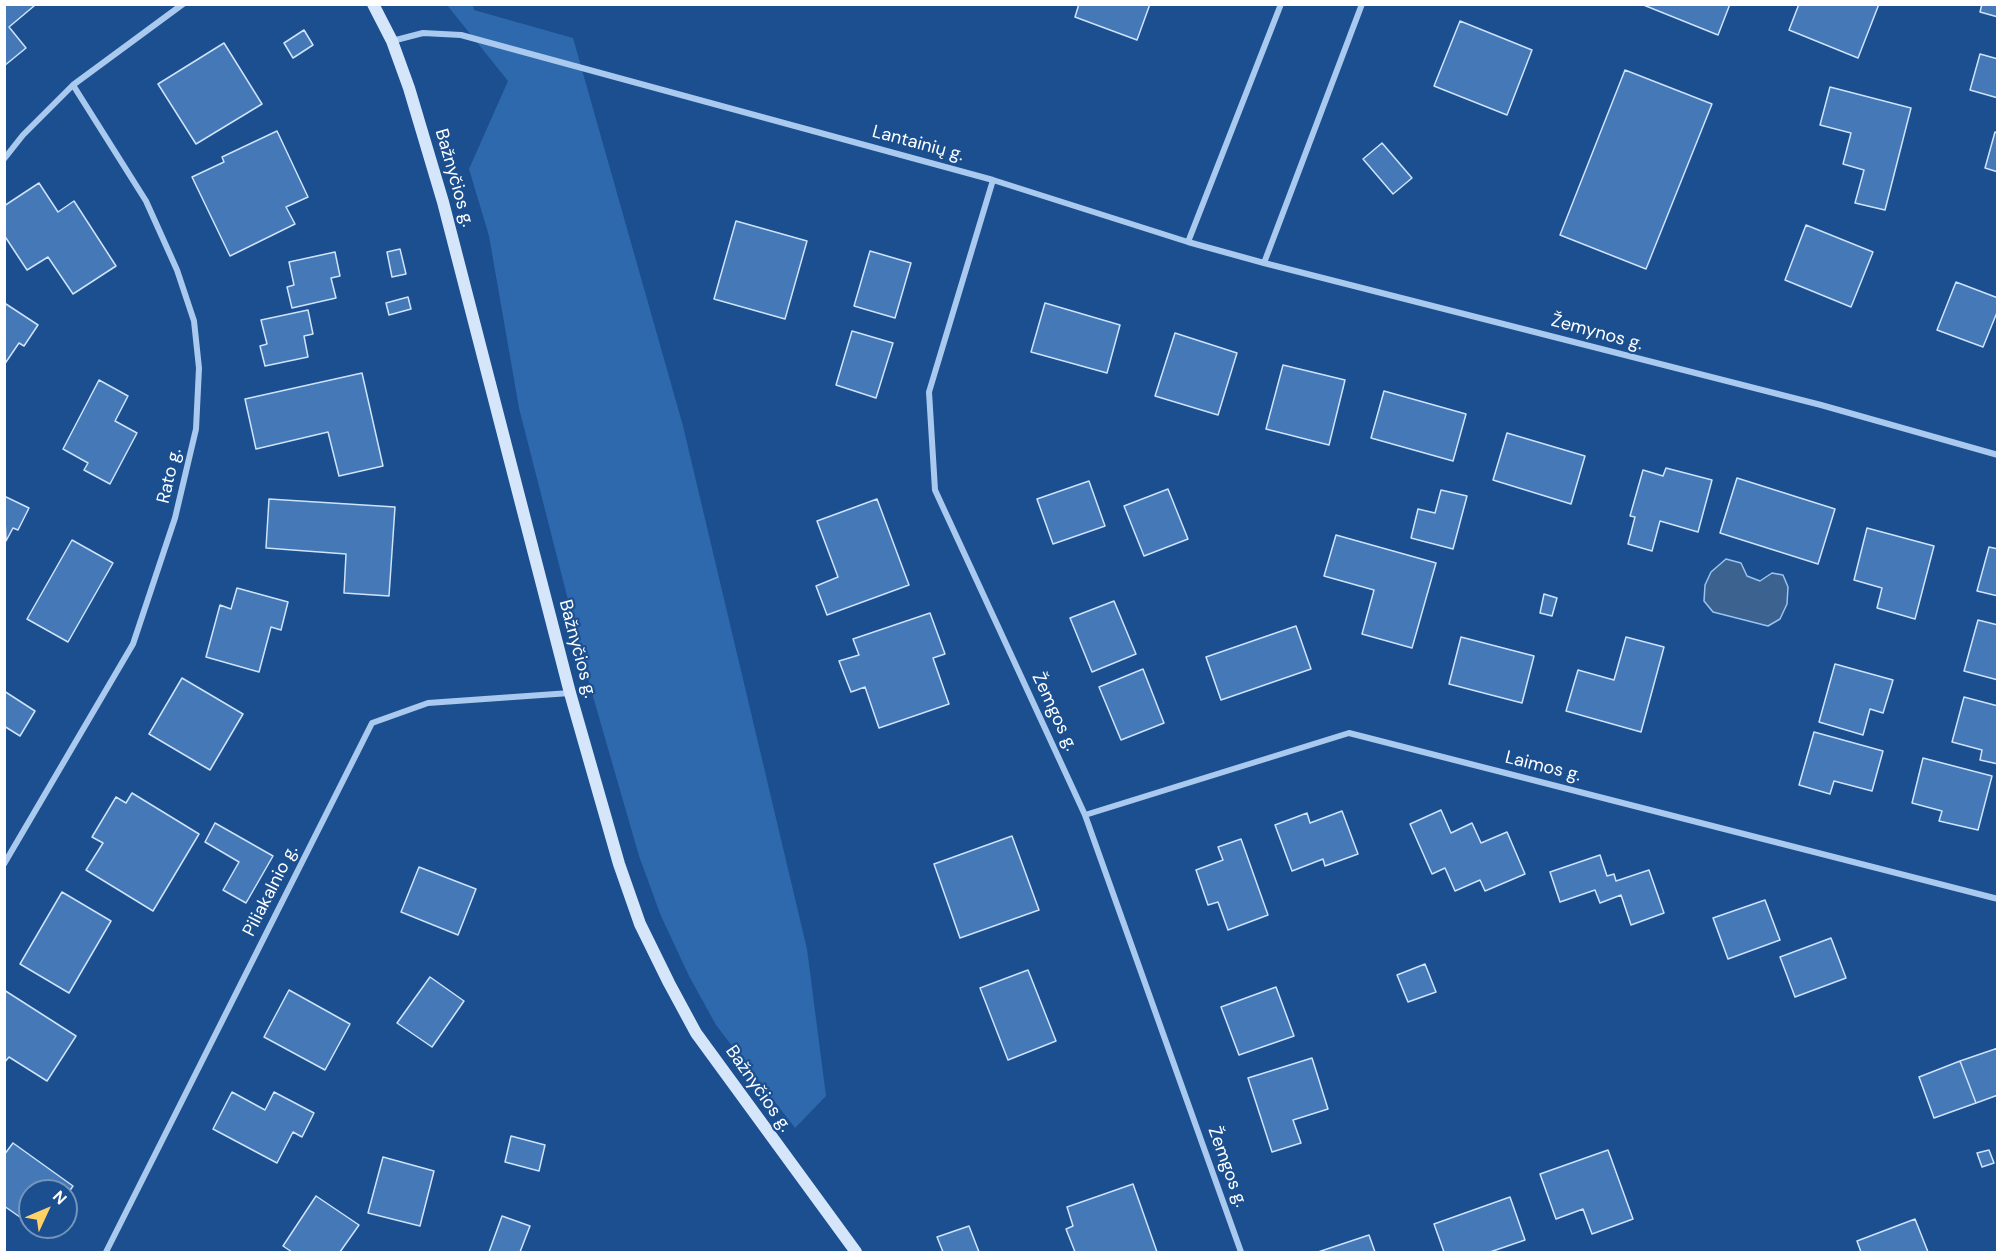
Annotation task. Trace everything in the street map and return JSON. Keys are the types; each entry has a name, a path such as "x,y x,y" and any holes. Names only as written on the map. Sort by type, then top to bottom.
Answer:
{"main road":[{"name":"Bažnyčios g.","path":"373,4 392,42 409,88 443,202 570,693 619,864 640,924 696,1033 856,1252"}],"street":[{"path":"4,159 23,135 73,85 183,4"},
{"path":"1188,242 1281,4"},
{"path":"1264,263 1362,4"},
{"name":"Lantainių g.","path":"392,42 423,33 461,34 993,180 1188,242"},
{"name":"Rato g.","path":"4,864 133,644 176,518 196,429 199,368 194,321 177,270 146,201 73,85"},
{"name":"Žemgos g.","path":"993,180 929,392 935,490 1085,815 1241,1252"},
{"name":"Žemynos g.","path":"1188,242 1821,405 1998,455"},
{"name":"Piliakalnio g.","path":"106,1252 372,723 428,703 570,693"},
{"name":"Laimos g.","path":"1085,815 1349,733 1998,899"}],"shaded area":[{"path":"447,5 473,5 474,10 573,38 683,426 807,949 826,1096 795,1128 716,1025 689,976 661,916 639,856 590,686 519,408 489,236 469,169 508,81"},
{"path":"1726,559 1741,563 1747,576 1760,581 1772,573 1783,575 1788,587 1787,604 1780,619 1768,626 1713,612 1704,601 1705,585 1711,572"}],"building":[{"path":"4,4 33,4 34,6 9,27 26,48 4,66"},
{"path":"1079,4 1150,4 1137,40 1075,17"},
{"path":"1641,4 1730,4 1718,35"},
{"path":"1799,4 1879,4 1858,58 1789,30"},
{"path":"1982,4 1998,4 1998,17 1980,12"},
{"path":"1460,21 1532,50 1507,115 1434,86"},
{"path":"304,30 313,45 293,58 284,43"},
{"path":"224,43 262,104 196,144 158,84"},
{"path":"1980,54 1998,59 1998,98 1970,90"},
{"path":"1625,70 1712,104 1646,269 1560,235"},
{"path":"1830,87 1911,108 1885,210 1855,203 1864,170 1843,164 1851,133 1820,125"},
{"path":"277,131 308,197 286,207 295,224 230,256 192,177 224,162 222,157"},
{"path":"1995,132 1998,133 1998,172 1985,168"},
{"path":"1382,143 1412,178 1393,194 1363,159"},
{"path":"39,183 58,212 74,201 116,266 73,294 48,257 27,270 4,235 4,206"},
{"path":"736,221 807,241 785,319 714,299"},
{"path":"1806,225 1873,252 1851,307 1785,280"},
{"path":"400,249 406,274 392,277 387,252"},
{"path":"870,251 911,263 895,318 854,306"},
{"path":"335,252 340,276 331,278 336,298 292,308 287,287 294,285 289,262"},
{"path":"1956,282 1998,298 1998,310 1983,347 1937,330"},
{"path":"408,297 411,309 389,315 386,303"},
{"path":"1045,303 1120,325 1107,373 1031,352"},
{"path":"6,304 38,325 24,346 19,343 4,365 4,306"},
{"path":"308,310 313,334 304,336 308,357 265,366 260,346 267,344 261,320"},
{"path":"852,331 893,343 876,398 836,385"},
{"path":"1175,333 1237,353 1218,415 1155,396"},
{"path":"1283,365 1345,380 1329,445 1266,429"},
{"path":"362,373 383,466 339,476 328,432 256,449 245,399"},
{"path":"99,380 128,396 115,421 137,433 110,484 84,470 88,463 63,449"},
{"path":"1384,391 1466,414 1453,461 1371,438"},
{"path":"1507,433 1585,456 1571,504 1493,480"},
{"path":"1666,468 1712,480 1698,532 1660,521 1652,551 1628,544 1635,517 1630,516 1643,470 1663,476"},
{"path":"1737,478 1835,509 1818,564 1720,533"},
{"path":"1089,481 1105,526 1053,544 1037,499"},
{"path":"1168,489 1188,539 1144,556 1124,506"},
{"path":"1441,490 1467,496 1453,549 1411,538 1418,509 1435,513"},
{"path":"4,496 29,508 18,530 13,528 6,541"},
{"path":"269,499 395,507 389,596 344,593 346,554 266,548"},
{"path":"877,499 909,585 827,615 816,586 838,577 817,521"},
{"path":"1867,528 1934,546 1915,619 1877,608 1882,588 1854,580"},
{"path":"1336,535 1436,563 1412,648 1362,634 1374,590 1324,576"},
{"path":"72,540 113,563 68,642 27,619"},
{"path":"1989,547 1998,549 1998,596 1977,591"},
{"path":"237,588 288,602 281,630 271,627 259,672 206,657 220,605 231,609"},
{"path":"1544,594 1557,598 1552,616 1540,613"},
{"path":"1114,601 1136,654 1092,672 1070,618"},
{"path":"930,613 945,654 933,658 949,704 879,728 865,687 851,692 839,661 859,655 853,639"},
{"path":"1978,620 1998,625 1998,680 1964,671"},
{"path":"1296,626 1311,669 1221,700 1206,657"},
{"path":"1461,637 1534,656 1522,703 1449,684"},
{"path":"1626,637 1664,647 1641,732 1566,711 1578,670 1614,680"},
{"path":"1835,664 1893,680 1883,713 1870,709 1863,735 1819,722"},
{"path":"1143,669 1164,723 1121,740 1099,687"},
{"path":"182,678 243,714 210,770 149,734"},
{"path":"4,691 35,711 20,736 4,726"},
{"path":"1964,697 1998,706 1998,764 1980,760 1982,750 1952,742"},
{"path":"1814,732 1883,751 1872,791 1834,781 1830,794 1799,785"},
{"path":"1923,758 1992,776 1978,830 1939,821 1942,811 1912,803"},
{"path":"132,793 199,834 153,911 86,870 103,843 92,837 116,797 126,803"},
{"path":"1441,810 1451,833 1472,823 1481,843 1507,832 1525,874 1485,891 1480,880 1455,891 1445,868 1432,874 1410,824"},
{"path":"1342,811 1358,854 1325,866 1323,859 1292,871 1275,825 1307,813 1310,823"},
{"path":"215,823 273,856 246,903 223,890 239,862 205,842"},
{"path":"1012,836 1039,910 960,938 934,864"},
{"path":"1241,839 1268,915 1228,930 1218,902 1208,905 1196,870 1223,860 1218,847"},
{"path":"1600,855 1607,876 1614,874 1616,881 1649,870 1664,913 1631,925 1621,895 1600,903 1595,890 1560,902 1550,872"},
{"path":"419,867 476,889 458,935 401,912"},
{"path":"62,892 111,921 69,993 20,964"},
{"path":"1765,900 1780,940 1728,959 1713,918"},
{"path":"1831,938 1846,978 1795,997 1780,957"},
{"path":"1425,964 1436,992 1408,1002 1397,975"},
{"path":"1028,970 1056,1041 1008,1060 980,988"},
{"path":"430,977 464,1001 432,1047 397,1023"},
{"path":"1276,987 1294,1036 1239,1055 1221,1007"},
{"path":"4,990 76,1036 47,1081 9,1057 4,1063"},
{"path":"289,990 350,1024 325,1070 264,1037"},
{"path":"1998,1048 1998,1095 1976,1103 1960,1061"},
{"path":"1312,1058 1328,1109 1293,1120 1301,1143 1272,1152 1248,1078"},
{"path":"1960,1061 1976,1103 1934,1118 1919,1077"},
{"path":"232,1092 265,1110 274,1092 314,1113 302,1137 293,1132 277,1163 213,1129"},
{"path":"511,1136 545,1145 539,1171 505,1162"},
{"path":"13,1143 63,1179 18,1179 18,1216 4,1206 4,1155"},
{"path":"1608,1150 1633,1219 1592,1234 1583,1209 1556,1219 1540,1174"},
{"path":"1989,1150 1994,1163 1982,1167 1977,1153"},
{"path":"383,1157 434,1171 420,1226 368,1213"},
{"path":"1133,1184 1157,1252 1075,1252 1066,1229 1073,1226 1067,1207"},
{"path":"316,1196 359,1225 340,1252 292,1252 283,1246"},
{"path":"1510,1197 1525,1240 1490,1252 1444,1252 1434,1224"},
{"path":"502,1216 530,1226 520,1252 489,1252"},
{"path":"1915,1219 1928,1252 1861,1252 1857,1241"},
{"path":"969,1226 979,1252 943,1252 937,1237"},
{"path":"1369,1235 1375,1252 1318,1252"}]}
